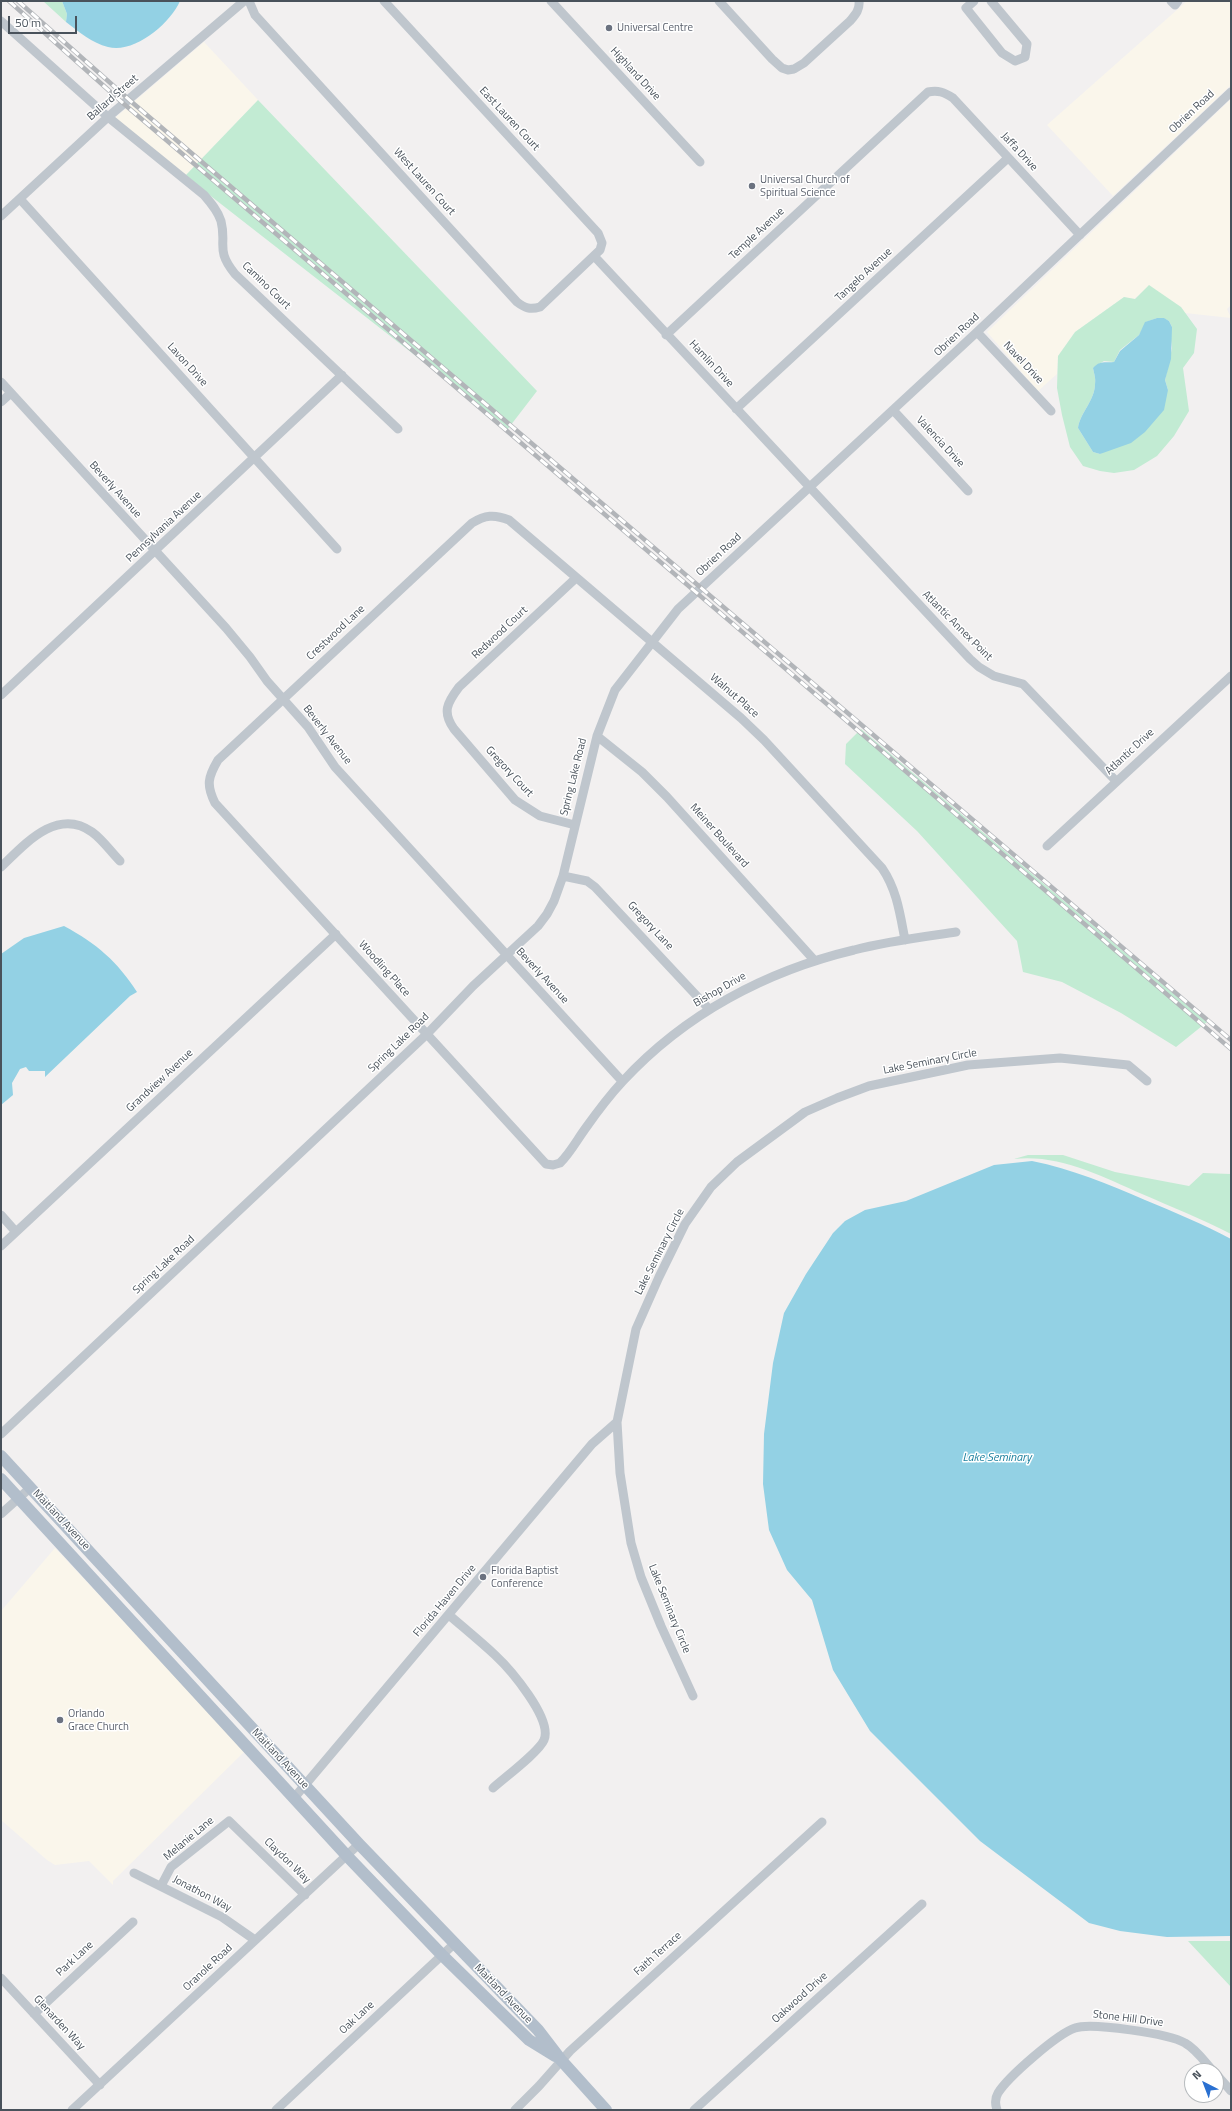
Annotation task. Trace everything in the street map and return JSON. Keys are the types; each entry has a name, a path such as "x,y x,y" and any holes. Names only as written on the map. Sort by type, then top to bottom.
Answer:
{"main road":[{"name":"Maitland Avenue","path":"1,1456 359,1844 538,2030 561,2060 606,2110"},
{"name":"Maitland Avenue","path":"1,1479 294,1798 442,1955 529,2040 561,2060"},
{"path":"169,1638 170,1663"}],"street":[{"name":"Ballard Street","path":"1,216 108,118 244,1"},
{"name":"West Lauren Court","path":"249,1 255,15 517,302 525,308 533,309 544,305 595,257"},
{"name":"East Lauren Court","path":"384,1 598,233 602,243 600,250 595,257"},
{"name":"Highland Drive","path":"551,1 700,162"},
{"path":"719,1 772,59 782,68 788,70 794,69 804,63 850,21 856,15 859,4"},
{"path":"974,1 966,8 1002,53 1015,61 1025,57 1027,44 990,1"},
{"path":"1171,1 1175,5 1178,1"},
{"name":"Camino Court","path":"1,21 108,118 204,195 216,210 221,222 222,250 227,263 236,274 398,429"},
{"name":"Jaffa Drive","path":"936,90 946,93 953,98 1080,235"},
{"name":"Temple Avenue","path":"666,334 920,98 928,92 936,90"},
{"name":"Obrien Road","path":"696,592 977,332 1231,92"},
{"name":"Tangelo Avenue","path":"736,409 1008,158"},
{"name":"Lavon Drive","path":"20,199 337,548"},
{"name":"Hamlin Drive","path":"595,257 809,488"},
{"name":"Navel Drive","path":"977,332 1050,411"},
{"name":"Pennsylvania Avenue","path":"1,695 342,375"},
{"name":"Beverly Avenue","path":"1,382 226,628 282,699 308,727 335,767 622,1081"},
{"path":"1,402 11,393"},
{"name":"Valencia Drive","path":"893,410 968,491"},
{"name":"Atlantic Annex Point","path":"809,488 970,659 979,667 994,676 1023,684 1116,781"},
{"name":"Walnut Place","path":"492,515 509,520 652,641 764,740 882,868 891,881 898,899 905,940"},
{"name":"Crestwood Lane","path":"209,782 212,769 218,760 282,699 472,523 482,516 492,515"},
{"name":"Redwood Court","path":"446,710 450,699 459,687 576,578"},
{"name":"Spring Lake Road","path":"1,1434 427,1034 506,955 530,934 547,914 554,901 563,876 574,825 597,736 615,690 652,641 696,592"},
{"name":"Atlantic Drive","path":"1047,846 1231,676"},
{"name":"Gregory Court","path":"446,710 447,720 515,800 540,816 574,825"},
{"name":"Meiner Boulevard","path":"597,736 642,772 667,797 815,961"},
{"name":"Woodling Place","path":"209,782 209,791 215,803 540,1158 546,1164 553,1165"},
{"path":"1,867 36,834 51,827 67,823 81,825 93,833 120,861"},
{"name":"Gregory Lane","path":"563,876 587,882 595,887 709,1009"},
{"name":"Bishop Drive","path":"553,1165 560,1163 565,1158 598,1110 622,1081 653,1051 709,1009 753,985 815,961 855,949 956,932"},
{"name":"Grandview Avenue","path":"1,1246 336,934"},
{"name":"Lake Seminary Circle","path":"693,1696 661,1626 641,1577 631,1543 620,1473 617,1422 636,1330 659,1277 685,1224 711,1187 737,1162 805,1112 869,1086 968,1065 1060,1058 1128,1065 1147,1080"},
{"path":"1,1215 16,1232"},
{"name":"Florida Haven Drive","path":"294,1798 592,1444 617,1422"},
{"path":"1,1514 30,1488"},
{"path":"80,1565 92,1554"},
{"path":"448,1615 495,1655 519,1684 540,1713 544,1722 544,1740 493,1788"},
{"name":"Melanie Lane","path":"161,1886 171,1868 229,1821 253,1844"},
{"name":"Faith Terrace","path":"515,2110 539,2086 561,2060 822,1822"},
{"name":"Claydon Way","path":"253,1844 305,1895"},
{"name":"Oranole Road","path":"72,2110 348,1856 359,1844"},
{"name":"Jonathon Way","path":"134,1873 222,1917 255,1940"},
{"name":"Oakwood Drive","path":"694,2110 922,1904"},
{"name":"Park Lane","path":"34,2014 133,1922"},
{"name":"Oak Lane","path":"276,2110 454,1944"},
{"name":"Glenarden Way","path":"1,1978 100,2085"},
{"name":"Stone Hill Drive","path":"997,2110 995,2104 998,2094 1010,2080 1055,2039 1074,2028 1091,2025 1173,2037 1186,2043 1205,2063"},
{"path":"1224,2083 1231,2091"}],"shaded area":[{"path":"1187,1 1231,1 1231,85 1113,196 1047,125"},
{"path":"204,42 258,100 186,175 115,118"},
{"path":"1231,99 1231,305 1227,309 1231,318 1185,313 1181,307 1149,286 1134,299 1124,297 1075,332 1058,356 1057,374 1038,391 987,332"},
{"path":"55,1548 245,1751 113,1881 113,1885 89,1861 55,1865 47,1860 1,1820 1,1611"}],"green space":[{"path":"43,1 62,1 67,14 66,22"},
{"path":"258,100 537,391 507,430 502,425 503,424 212,197 186,175"},
{"path":"1149,285 1181,307 1197,329 1194,353 1183,368 1189,411 1174,436 1157,456 1134,470 1114,473 1100,471 1083,466 1070,447 1057,388 1058,356 1075,332 1124,297 1135,299","holes":["1157,318 1163,318 1169,321 1172,327 1170,332 1172,348 1165,380 1168,390 1107,450 1100,454 1093,452 1078,428 1079,422 1093,396 1095,380 1093,368 1104,361 1114,362 1120,350 1139,335 1146,322"]},
{"path":"861,729 1207,1022 1176,1047 1121,1013 1062,982 1023,972 1017,941 917,831 845,764 846,744"},
{"path":"1028,1155 1063,1155 1115,1172 1189,1186 1203,1173 1231,1174 1231,1234 1187,1213 1080,1168 1047,1160 1031,1158 1014,1159"},
{"path":"1188,1941 1231,1941 1231,1987"}],"water":[{"path":"62,1 180,1 175,10 160,28 140,42 118,48 108,47 97,43 86,37 66,22 67,14"},
{"path":"1157,318 1164,318 1169,321 1172,327 1171,359 1165,380 1168,390 1164,410 1145,432 1131,443 1100,454 1093,452 1078,428 1079,422 1093,396 1095,380 1093,368 1103,362 1114,362 1120,351 1139,335 1145,322"},
{"path":"64,926 87,940 114,962 137,992 130,996 45,1077 45,1071 29,1071 26,1067 20,1069 12,1083 13,1095 1,1105 1,954 24,938"},
{"name":"Lake Seminary","path":"1032,1161 1061,1168 1104,1183 1188,1218 1231,1239 1231,1936 1167,1937 1120,1931 1089,1923 980,1841 870,1731 833,1670 812,1600 787,1570 769,1530 763,1484 764,1434 773,1363 784,1313 806,1274 833,1233 845,1221 865,1210 906,1201 994,1165"}],"railway":[{"path":"9,1 124,104 1231,1049"},
{"path":"18,1 134,104 1231,1040"}],"place":[{"name":"Universal Centre","path":"609,28"},
{"name":"Universal Church of Spiritual Science","path":"752,186"},
{"name":"Florida Baptist Conference","path":"483,1577"},
{"name":"Orlando Grace Church","path":"60,1720"}]}
